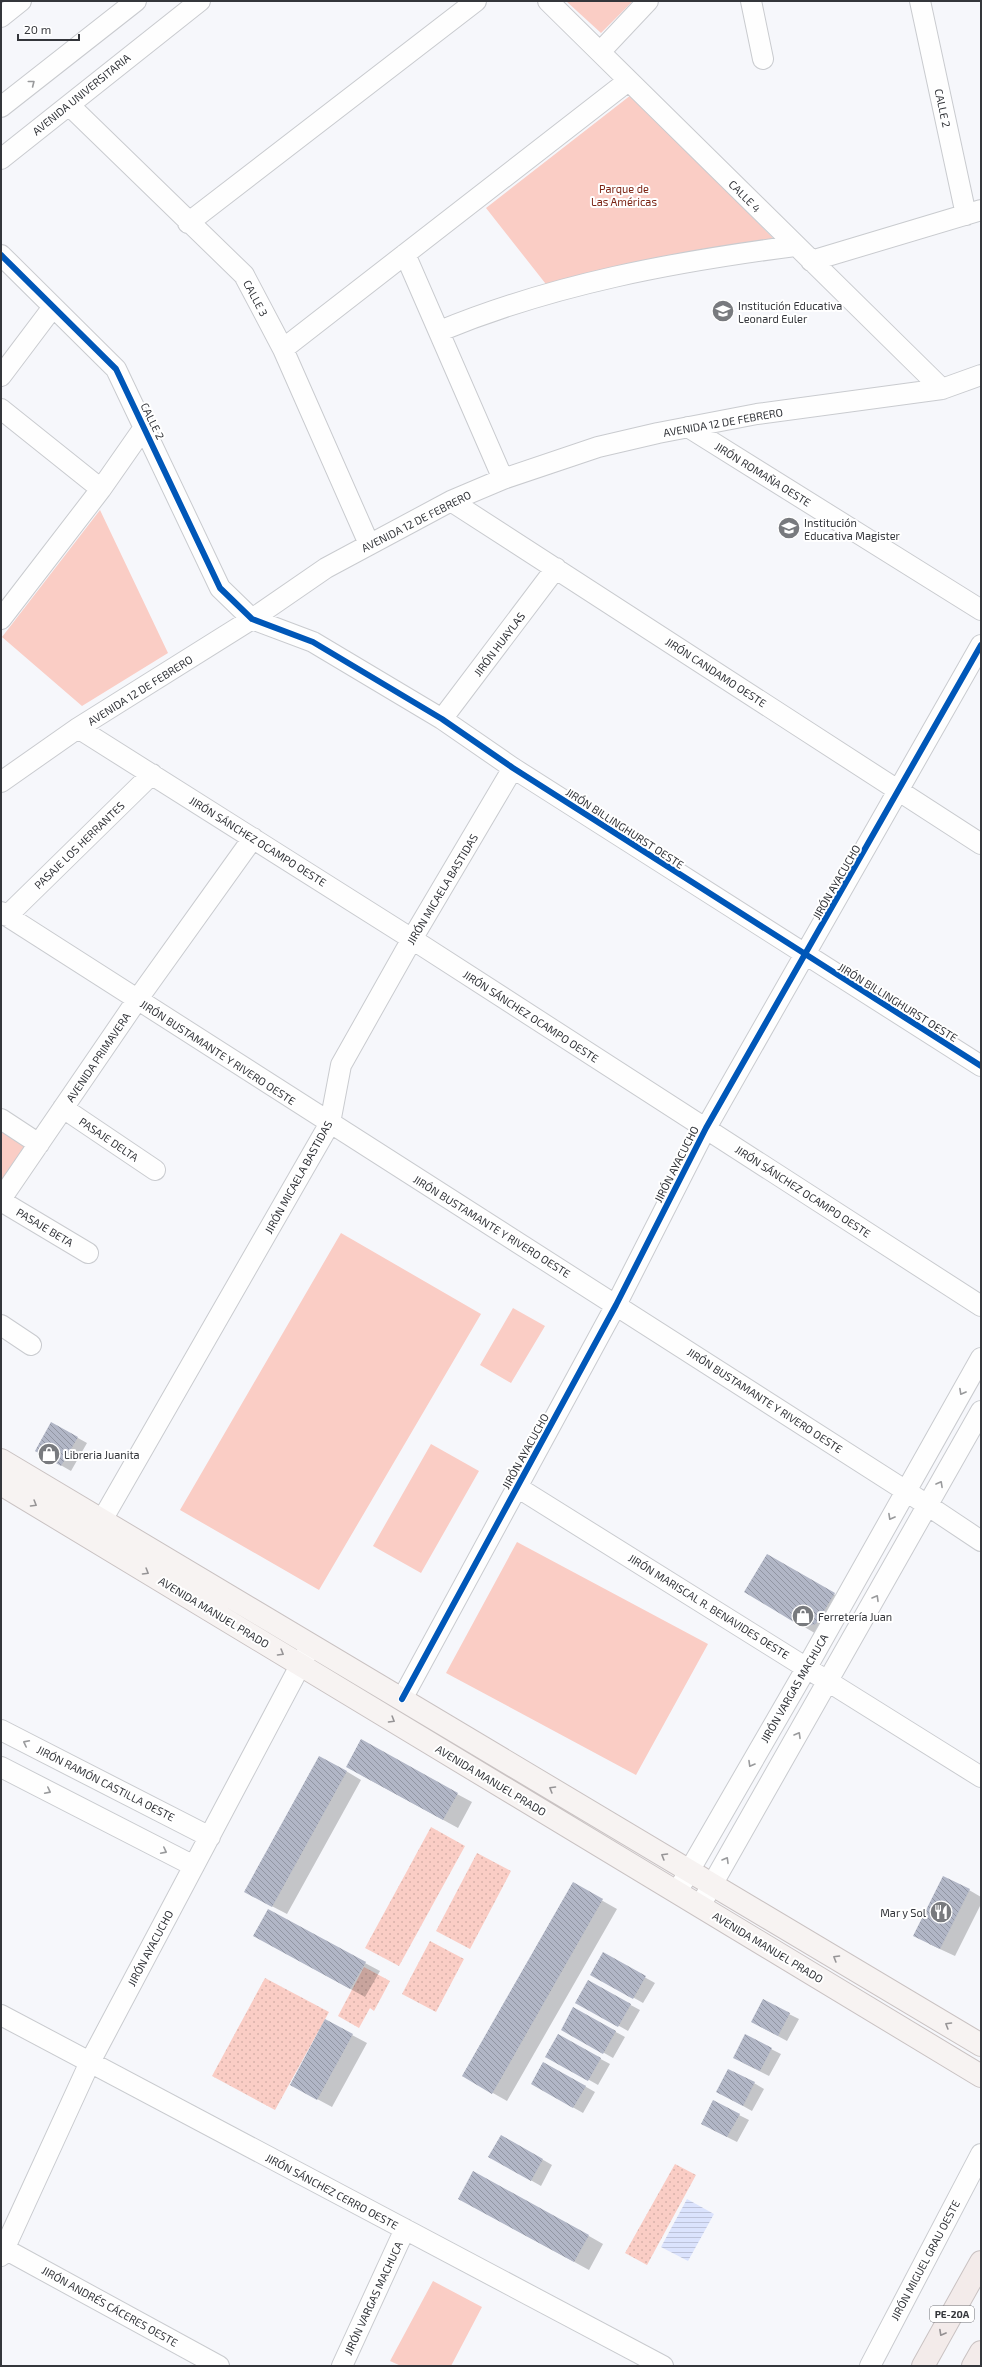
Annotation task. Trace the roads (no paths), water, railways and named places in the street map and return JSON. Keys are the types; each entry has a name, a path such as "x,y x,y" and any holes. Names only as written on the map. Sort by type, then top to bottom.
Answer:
{"highway":[{"name":"PE-20A","path":"923,2366 981,2262"},
{"path":"973,2366 981,2352"}],"main road":[{"name":"AVENIDA MANUEL PRADO","path":"1,1460 97,1530 300,1665 981,2076"},
{"name":"AVENIDA MANUEL PRADO","path":"2,1486 97,1530 311,1645 981,2045"}],"street":[{"path":"1,17 21,1"},
{"path":"1,107 136,1"},
{"path":"131,55 177,1"},
{"name":"AVENIDA UNIVERSITARIA","path":"1,159 200,1"},
{"path":"188,223 476,1"},
{"name":"CALLE 4","path":"548,1 942,389"},
{"path":"600,52 648,1"},
{"path":"751,1 762,59"},
{"name":"CALLE 2","path":"920,1 974,212"},
{"path":"283,349 628,81"},
{"name":"CALLE 3","path":"69,105 188,223 244,275 283,349 369,544"},
{"path":"811,261 974,212"},
{"path":"440,331 486,312 542,294 608,277 679,262 796,246"},
{"path":"405,254 504,479"},
{"name":"CALLE 2","path":"1,255 116,369 220,588 252,619"},
{"path":"1,376 53,307"},
{"name":"AVENIDA 12 DE FEBRERO","path":"1,782 78,728 252,619 326,568 451,500 504,479 598,447 756,414 942,389 981,375"},
{"path":"1,409 101,489"},
{"path":"1,619 101,489 144,426"},
{"name":"JIRÓN ROMAÑA OESTE","path":"688,427 981,610"},
{"name":"JIRÓN CANDAMO OESTE","path":"451,500 981,844"},
{"name":"JIRÓN HUAYLAS","path":"442,719 556,568"},
{"name":"JIRÓN BILLINGHURST OESTE","path":"252,619 313,642 442,719 514,768 981,1066"},
{"name":"JIRÓN AYACUCHO","path":"402,1699 616,1305 706,1128 981,646"},
{"name":"JIRÓN SÁNCHEZ OCAMPO OESTE","path":"78,728 412,939 981,1306"},
{"name":"JIRÓN MICAELA BASTIDAS","path":"97,1530 330,1123 341,1065 412,939 514,768"},
{"name":"PASAJE LOS HERRANTES","path":"4,914 152,774"},
{"name":"AVENIDA PRIMAVERA","path":"1,1200 137,1000 253,838"},
{"name":"JIRÓN BUSTAMANTE Y RIVERO OESTE","path":"4,914 906,1491 981,1541"},
{"name":"PASAJE DELTA","path":"63,1108 155,1170"},
{"path":"1,1119 39,1144"},
{"name":"PASAJE BETA","path":"1,1200 88,1253"},
{"path":"1,1325 31,1345"},
{"name":"JIRÓN VARGAS MACHUCA","path":"677,1892 807,1667 981,1358"},
{"path":"700,1906 981,1411"},
{"name":"JIRÓN MARISCAL R. BENAVIDES OESTE","path":"517,1487 829,1680 981,1777"},
{"name":"JIRÓN AYACUCHO","path":"2,2250 90,2062 311,1645"},
{"name":"JIRÓN RAMÓN CASTILLA OESTE","path":"1,1730 210,1837"},
{"path":"1,1767 194,1866"},
{"name":"JIRÓN SÁNCHEZ CERRO OESTE","path":"1,2015 663,2366"},
{"name":"JIRÓN MIGUEL GRAU OESTE","path":"870,2366 981,2154"},
{"name":"JIRÓN VARGAS MACHUCA","path":"342,2366 405,2229"},
{"name":"JIRÓN ANDRÉS CÁCERES OESTE","path":"2,2250 219,2366"}],"water":[{"path":"687,2199 714,2214 688,2261 661,2247"}],"place":[{"name":"Institución Educativa Leonard Euler","path":"723,311"},
{"name":"Institución Educativa Magister","path":"789,528"},
{"name":"Libreria Juanita","path":"49,1454"},
{"name":"Ferretería Juan","path":"803,1616"},
{"name":"Mar y Sol","path":"941,1912"}],"park label":[{"name":"Parque de Las Américas","path":"624,194"}]}
